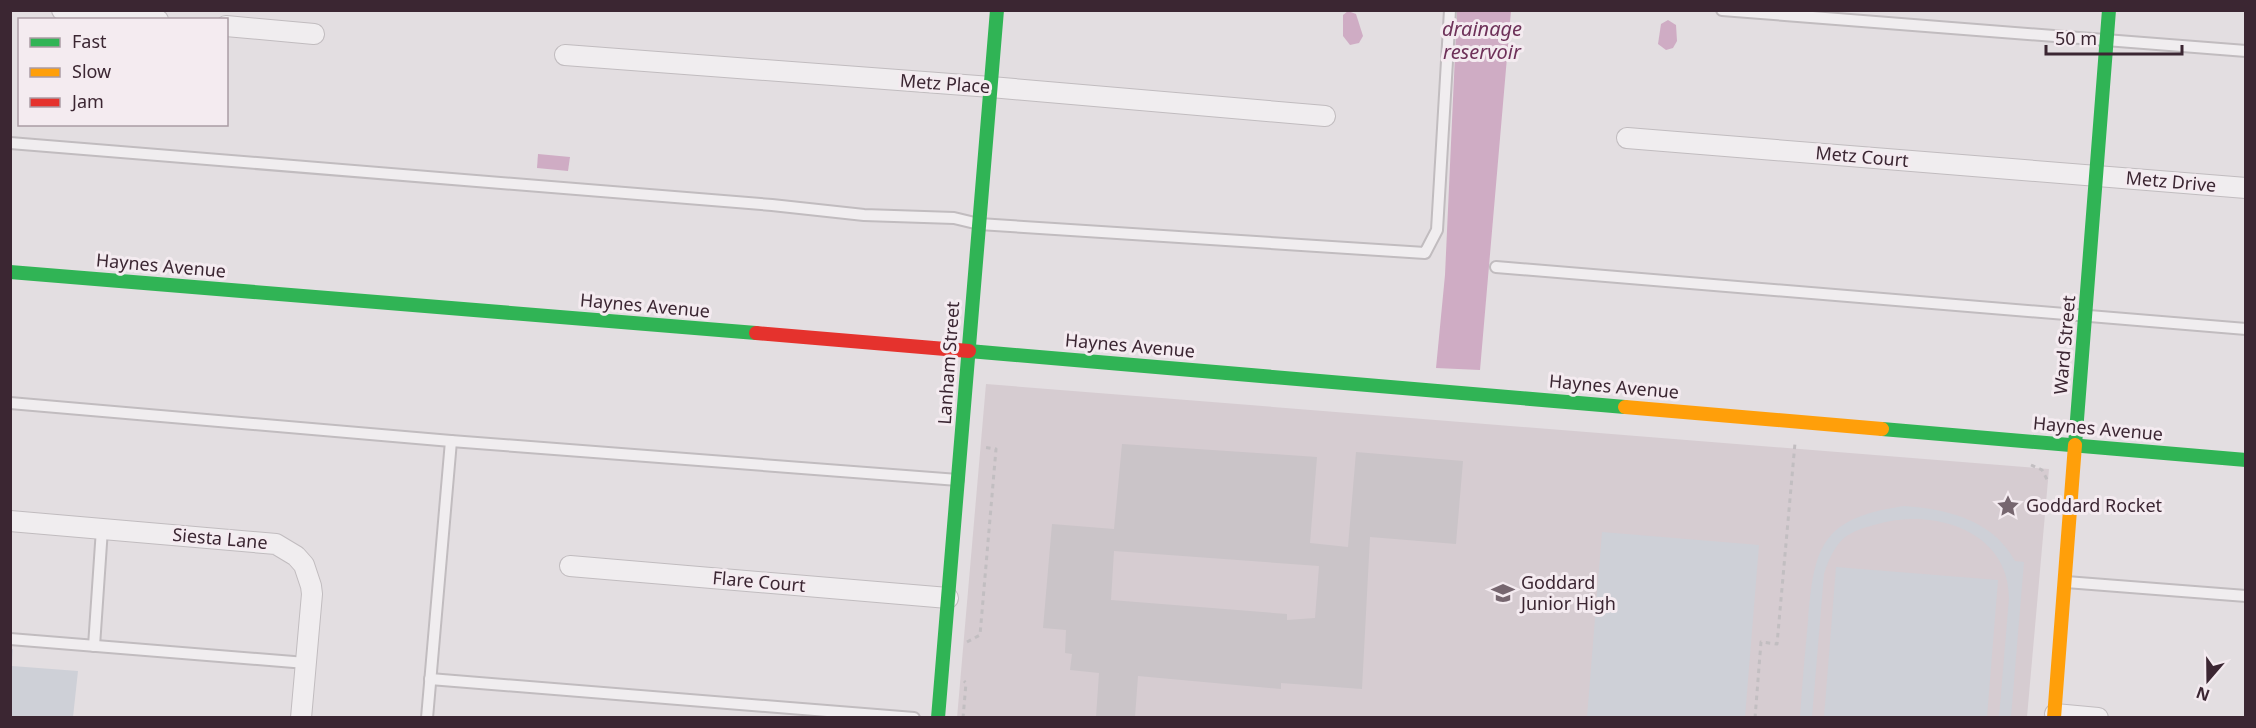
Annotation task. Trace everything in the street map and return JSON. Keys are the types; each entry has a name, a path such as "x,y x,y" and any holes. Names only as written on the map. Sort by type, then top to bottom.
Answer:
{"street":[{"path":"62,10 139,18"},
{"name":"Lanham Street","path":"938,717 997,10"},
{"name":"Ward Street","path":"2055,716 2109,10"},
{"path":"228,26 314,34"},
{"name":"Metz Place","path":"565,55 991,87 1325,116"},
{"name":"Metz Court","path":"1627,138 2097,176"},
{"name":"Metz Drive","path":"2097,176 2246,189"},
{"name":"Haynes Avenue","path":"10,272 2246,460"},
{"name":"Siesta Lane","path":"10,521 276,544 285,547 304,565 312,594 302,717"},
{"name":"Flare Court","path":"570,566 948,598"},
{"path":"2055,716 2098,717"}],"lane":[{"path":"10,143 772,205 864,215 954,218 979,224 1425,253 1437,230 1450,10"},
{"path":"1722,10 2246,51"},
{"path":"1496,267 2246,329"},
{"path":"10,403 451,441 958,480"},
{"path":"427,717 451,441"},
{"path":"94,646 102,529"},
{"path":"2064,582 2246,596"},
{"path":"10,639 306,663"},
{"path":"430,679 914,717"}],"path":[{"path":"966,643 980,635 996,449 982,447 981,436"},
{"path":"1755,717 1761,642 1777,644 1795,441"},
{"path":"2030,465 2042,470 2048,477"},
{"path":"959,675 966,683 963,717"}],"shaded area":[{"name":"Goddard Junior High","path":"986,384 2049,469 2027,717 957,718"},
{"path":"1904,506 1952,514 1982,526 2006,547 2015,561 2024,562 2011,717 1999,717 2009,598 2005,574 1996,555 1981,540 1962,529 1941,522 1919,519 1896,520 1851,533 1834,550 1824,574 1812,717 1800,717 1811,594 1814,572 1820,554 1828,539 1840,527 1856,518 1877,511"},
{"path":"1602,532 1759,545 1745,717 1587,717"},
{"path":"1836,567 1998,580 1987,717 1824,717"},
{"path":"10,649 13,649 12,666 78,671 73,717 11,717"}],"water":[{"path":"1348,11 1356,14 1363,36 1359,43 1350,45 1343,36 1343,15"},
{"name":"drainage reservoir","path":"1457,11 1511,11 1480,370 1436,368 1445,275"},
{"path":"1668,20 1676,25 1677,41 1673,48 1666,50 1658,44 1661,24"},
{"path":"538,154 570,157 568,171 537,168"}],"building":[{"path":"1122,444 1317,457 1310,543 1348,547 1356,452 1463,461 1456,544 1370,537 1362,689 1281,683 1281,689 1138,676 1135,717 1096,717 1099,673 1070,670 1072,654 1065,653 1066,630 1043,628 1052,524 1114,529","holes":["1114,551 1319,566 1315,618 1287,620 1287,614 1111,600"]}],"traffic: fast":[{"path":"938,718 997,10"},
{"path":"2075,445 2109,10"},
{"path":"10,272 756,333"},
{"path":"969,351 1625,407"},
{"path":"1882,429 2246,460"}],"traffic: slow":[{"path":"1625,407 1882,429"},
{"path":"2054,718 2075,445"}],"traffic: jam":[{"path":"756,333 969,351"}],"place":[{"name":"Goddard Rocket","path":"2008,506"},
{"name":"Goddard Junior High","path":"1503,593"}]}
